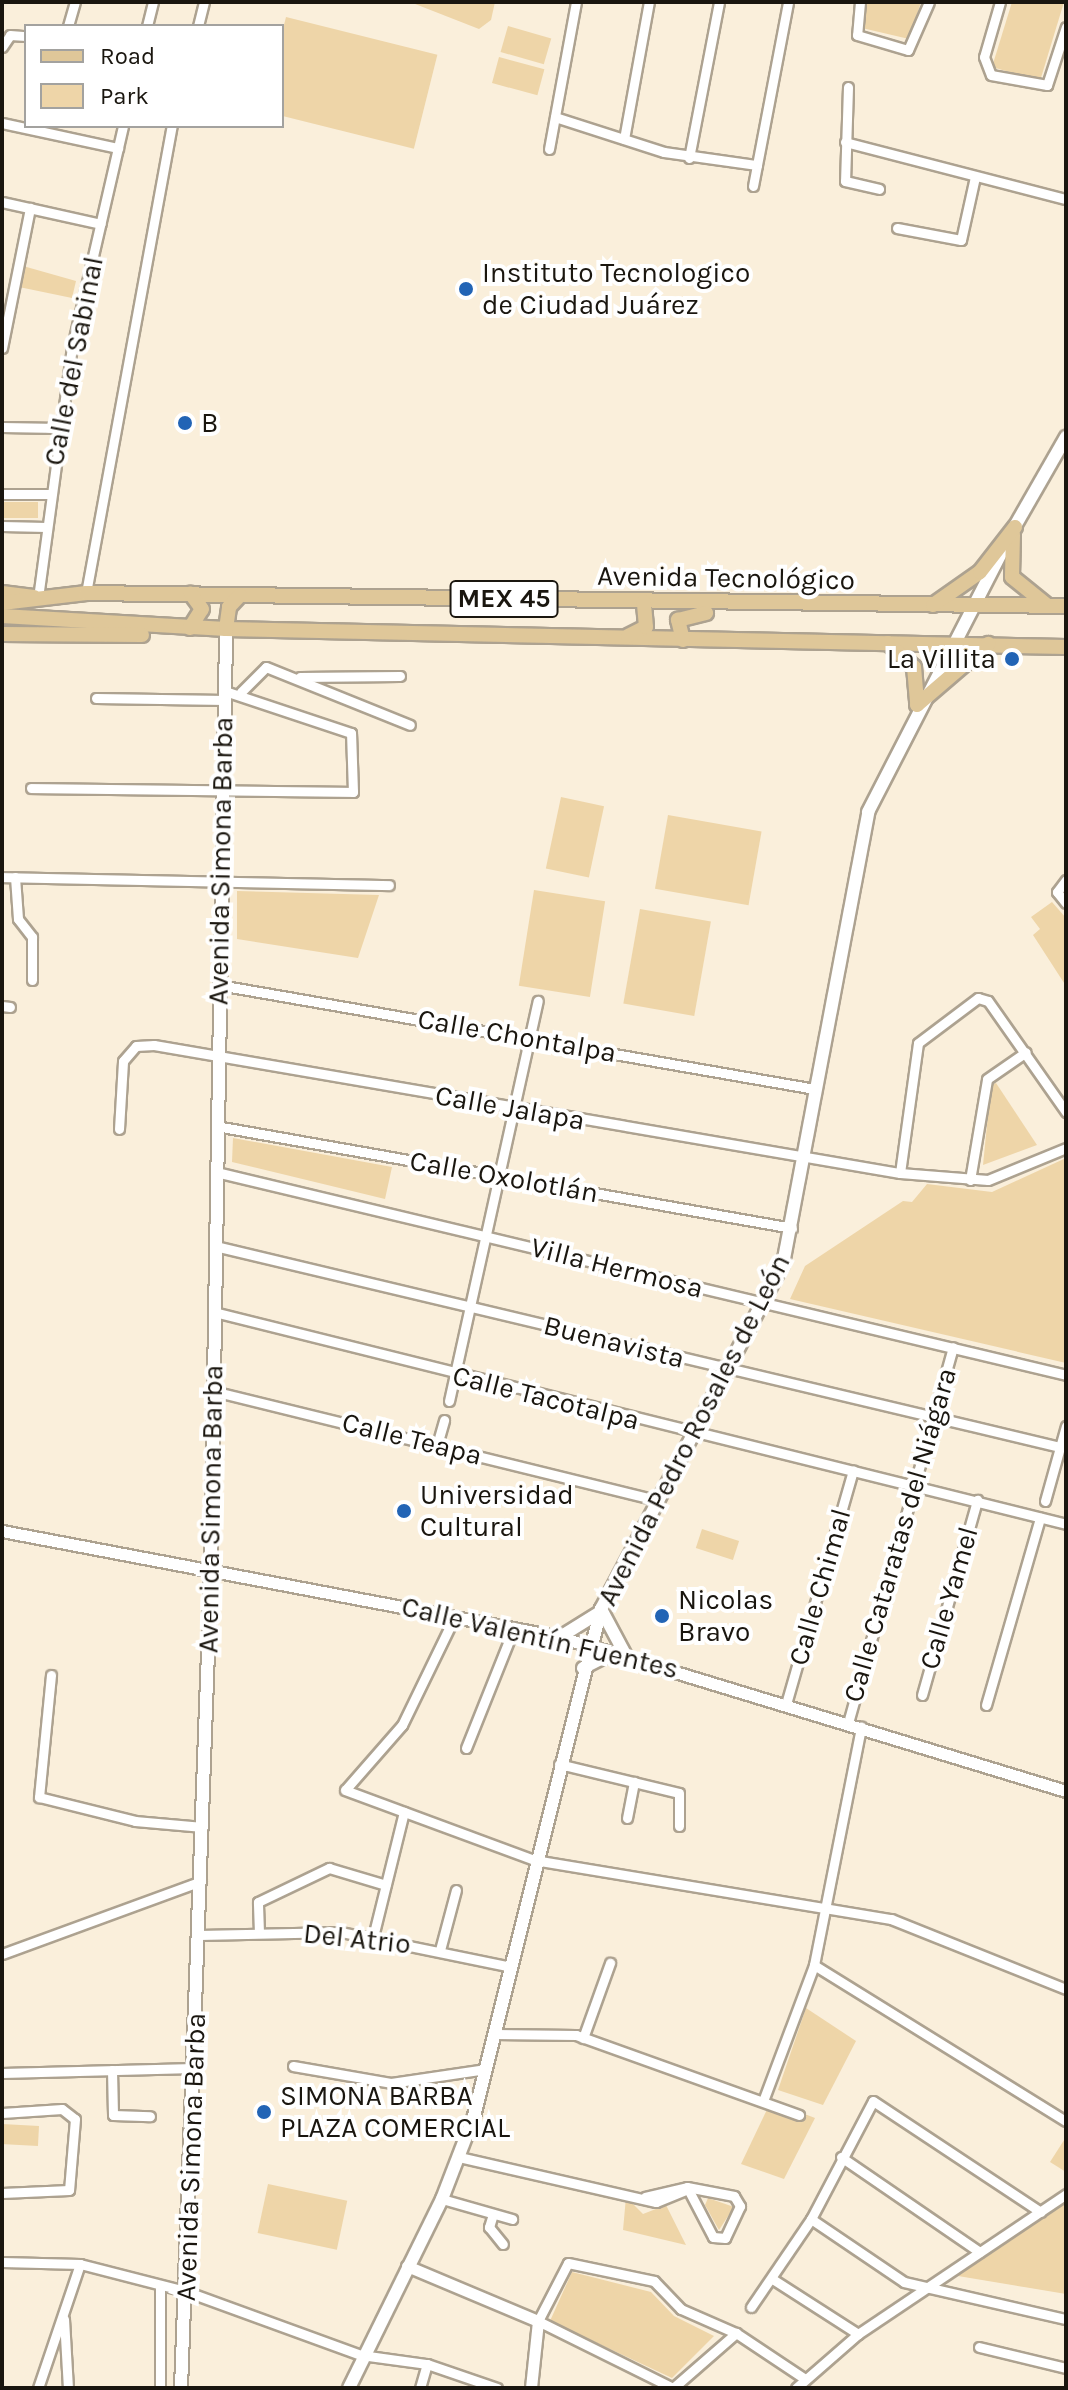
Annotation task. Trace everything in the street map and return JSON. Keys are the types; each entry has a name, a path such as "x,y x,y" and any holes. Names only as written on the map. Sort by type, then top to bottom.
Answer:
{"main road":[{"name":"Avenida Pedro Rosales de León","path":"349,2388 361,2355 442,2199 459,2157 486,2069 534,1860 601,1609 764,1305 792,1228 863,826 917,705 1066,437"},
{"path":"1015,527 1012,577 1049,606"},
{"path":"931,606 980,572 1015,527"},
{"path":"2,593 38,598"},
{"name":"Avenida Tecnológico","path":"9,610 38,598 86,593 825,607 1066,606"},
{"path":"190,628 202,609 191,594"},
{"path":"2,634 226,629 229,607 240,595"},
{"path":"624,638 646,627 644,602"},
{"path":"683,640 678,620 692,613 794,615 825,607"},
{"name":"Avenida Tecnológico","path":"9,610 190,628 1066,647"},
{"name":"Avenida Simona Barba","path":"181,2388 211,1568 226,629"},
{"path":"888,643 914,667 917,705"},
{"path":"917,705 988,644"},
{"path":"560,1637 601,1609 621,1652 583,1668"}],"street":[{"path":"69,24 75,2"},
{"path":"148,24 153,2"},
{"path":"198,24 204,2"},
{"path":"549,149 576,2"},
{"path":"624,139 649,2"},
{"path":"689,158 719,2"},
{"path":"753,186 788,2"},
{"path":"860,2 857,35 908,50 929,2"},
{"path":"1000,2 984,57 991,75 1047,85 1066,27"},
{"path":"2,47 10,35 24,36"},
{"path":"848,87 845,181 879,189"},
{"path":"555,117 689,158 757,165"},
{"path":"2,123 24,126"},
{"name":"Calle del Sabinal","path":"38,598 59,428 123,128"},
{"path":"86,593 172,128"},
{"path":"40,129 118,148"},
{"path":"845,142 1066,199"},
{"path":"897,228 958,240 975,177"},
{"path":"2,202 101,224"},
{"path":"2,348 30,208"},
{"path":"2,427 59,428"},
{"path":"2,494 51,494"},
{"path":"2,526 46,527"},
{"path":"241,692 262,667 410,725"},
{"path":"293,677 400,676"},
{"path":"31,788 353,792 351,733 241,692 225,696 96,698"},
{"path":"2,877 389,885"},
{"path":"15,877 18,919 32,937 32,980"},
{"path":"1066,880 1057,892 1066,903"},
{"name":"Calle Chontalpa","path":"219,985 815,1089"},
{"path":"900,1173 918,1043 983,998 1026,1052 1066,1112"},
{"path":"449,1401 538,1001"},
{"name":"Calle Jalapa","path":"119,1129 121,1067 130,1050 154,1045 802,1159 900,1173 970,1180 1002,1177 1066,1148"},
{"path":"970,1180 987,1079 1026,1052"},
{"name":"Calle Oxolotlán","path":"216,1126 792,1228"},
{"name":"Villa Hermosa","path":"216,1172 1066,1375"},
{"name":"Buenavista","path":"215,1246 470,1305 728,1371 1060,1447"},
{"name":"Calle Tacotalpa","path":"214,1312 455,1377 916,1485 1066,1524"},
{"name":"Calle Cataratas del Niágara","path":"848,1723 953,1347"},
{"name":"Calle Teapa","path":"213,1391 657,1500"},
{"path":"437,1445 444,1420"},
{"path":"1045,1501 1066,1426"},
{"name":"Calle Chimal","path":"786,1704 853,1470"},
{"name":"Calle Yamel","path":"922,1695 977,1500"},
{"path":"986,1705 1040,1518"},
{"name":"Calle Valentín Fuentes","path":"2,1531 211,1568 560,1637 621,1652 1066,1791"},
{"path":"455,1616 402,1725 345,1790 534,1860 891,1919 1066,1989"},
{"path":"466,1748 514,1628"},
{"path":"51,1675 39,1797 135,1821 203,1827"},
{"name":"Calle Cataratas del Niágara","path":"763,2101 814,1965 861,1727"},
{"path":"559,1764 681,1794 679,1826"},
{"path":"627,1818 634,1782"},
{"path":"373,1937 404,1812"},
{"path":"259,1933 255,1906 329,1868 386,1885"},
{"path":"2,1954 201,1881"},
{"path":"440,1950 456,1890"},
{"name":"Del Atrio","path":"199,1935 259,1933 373,1937 511,1967"},
{"path":"583,2038 610,1963"},
{"path":"814,1965 1066,2121"},
{"path":"494,2034 583,2038 799,2115"},
{"path":"293,2066 391,2083 486,2069"},
{"path":"2,2073 194,2068"},
{"path":"112,2070 113,2115 150,2116"},
{"path":"751,2307 774,2280 811,2219 873,2101 1041,2212"},
{"path":"2,2113 62,2109 75,2119 69,2190 2,2193"},
{"path":"459,2157 660,2202 688,2188 739,2200 725,2238 713,2237 688,2188"},
{"path":"841,2157 980,2252"},
{"path":"796,2388 858,2334 1066,2194"},
{"path":"442,2199 512,2219"},
{"path":"493,2214 489,2227 503,2244"},
{"path":"811,2219 924,2289 1066,2319"},
{"path":"531,2388 538,2321 558,2274 577,2261 648,2279 681,2309 736,2333 805,2379"},
{"path":"2,2262 80,2264 185,2291 361,2355 427,2364 497,2388"},
{"path":"38,2388 80,2264"},
{"path":"407,2266 538,2321 673,2388 736,2333"},
{"path":"774,2280 858,2334"},
{"path":"160,2285 160,2388"},
{"path":"64,2314 68,2388"},
{"path":"979,2347 1066,2368"},
{"path":"420,2388 427,2364"}],"green space":[{"path":"410,2 495,2 491,20 479,29"},
{"path":"866,2 921,2 909,39 862,28"},
{"path":"1012,2 1064,2 1040,81 992,67"},
{"path":"286,17 437,55 414,149 284,116"},
{"path":"508,26 551,38 544,64 501,52"},
{"path":"499,57 544,69 537,95 492,83"},
{"path":"23,266 76,281 72,298 19,287"},
{"path":"2,502 38,502 38,518 2,518"},
{"path":"561,797 604,806 589,878 546,868"},
{"path":"668,815 762,831 749,905 655,889"},
{"path":"534,890 605,901 590,997 519,986"},
{"path":"237,891 379,895 358,958 237,939"},
{"path":"1052,902 1066,918 1066,986 1033,935 1040,929 1031,917"},
{"path":"640,909 711,922 694,1016 623,1004"},
{"path":"996,1083 1037,1145 983,1165 991,1085"},
{"path":"233,1138 392,1167 385,1199 232,1162"},
{"path":"1066,1158 1066,1363 790,1299 805,1266 903,1201 912,1202 927,1184 992,1192"},
{"path":"702,1529 739,1541 733,1560 696,1548"},
{"path":"806,2008 856,2041 823,2105 778,2090"},
{"path":"771,2101 815,2118 784,2179 741,2164"},
{"path":"2,2124 39,2126 38,2146 2,2144"},
{"path":"1066,2137 1066,2172 1050,2162"},
{"path":"268,2184 347,2201 337,2250 258,2233"},
{"path":"626,2197 643,2214 666,2205 686,2245 623,2230"},
{"path":"708,2198 734,2207 719,2230 705,2205"},
{"path":"1066,2201 1066,2294 952,2275"},
{"path":"572,2272 651,2292 674,2316 714,2336 672,2378 550,2321"}],"place":[{"name":"Instituto Tecnologico de Ciudad Juárez","path":"466,289"},
{"name":"B","path":"185,423"},
{"name":"La Villita","path":"1012,659"},
{"name":"Universidad Cultural","path":"404,1511"},
{"name":"Nicolas Bravo","path":"662,1616"},
{"name":"SIMONA BARBA PLAZA COMERCIAL","path":"264,2112"}]}
